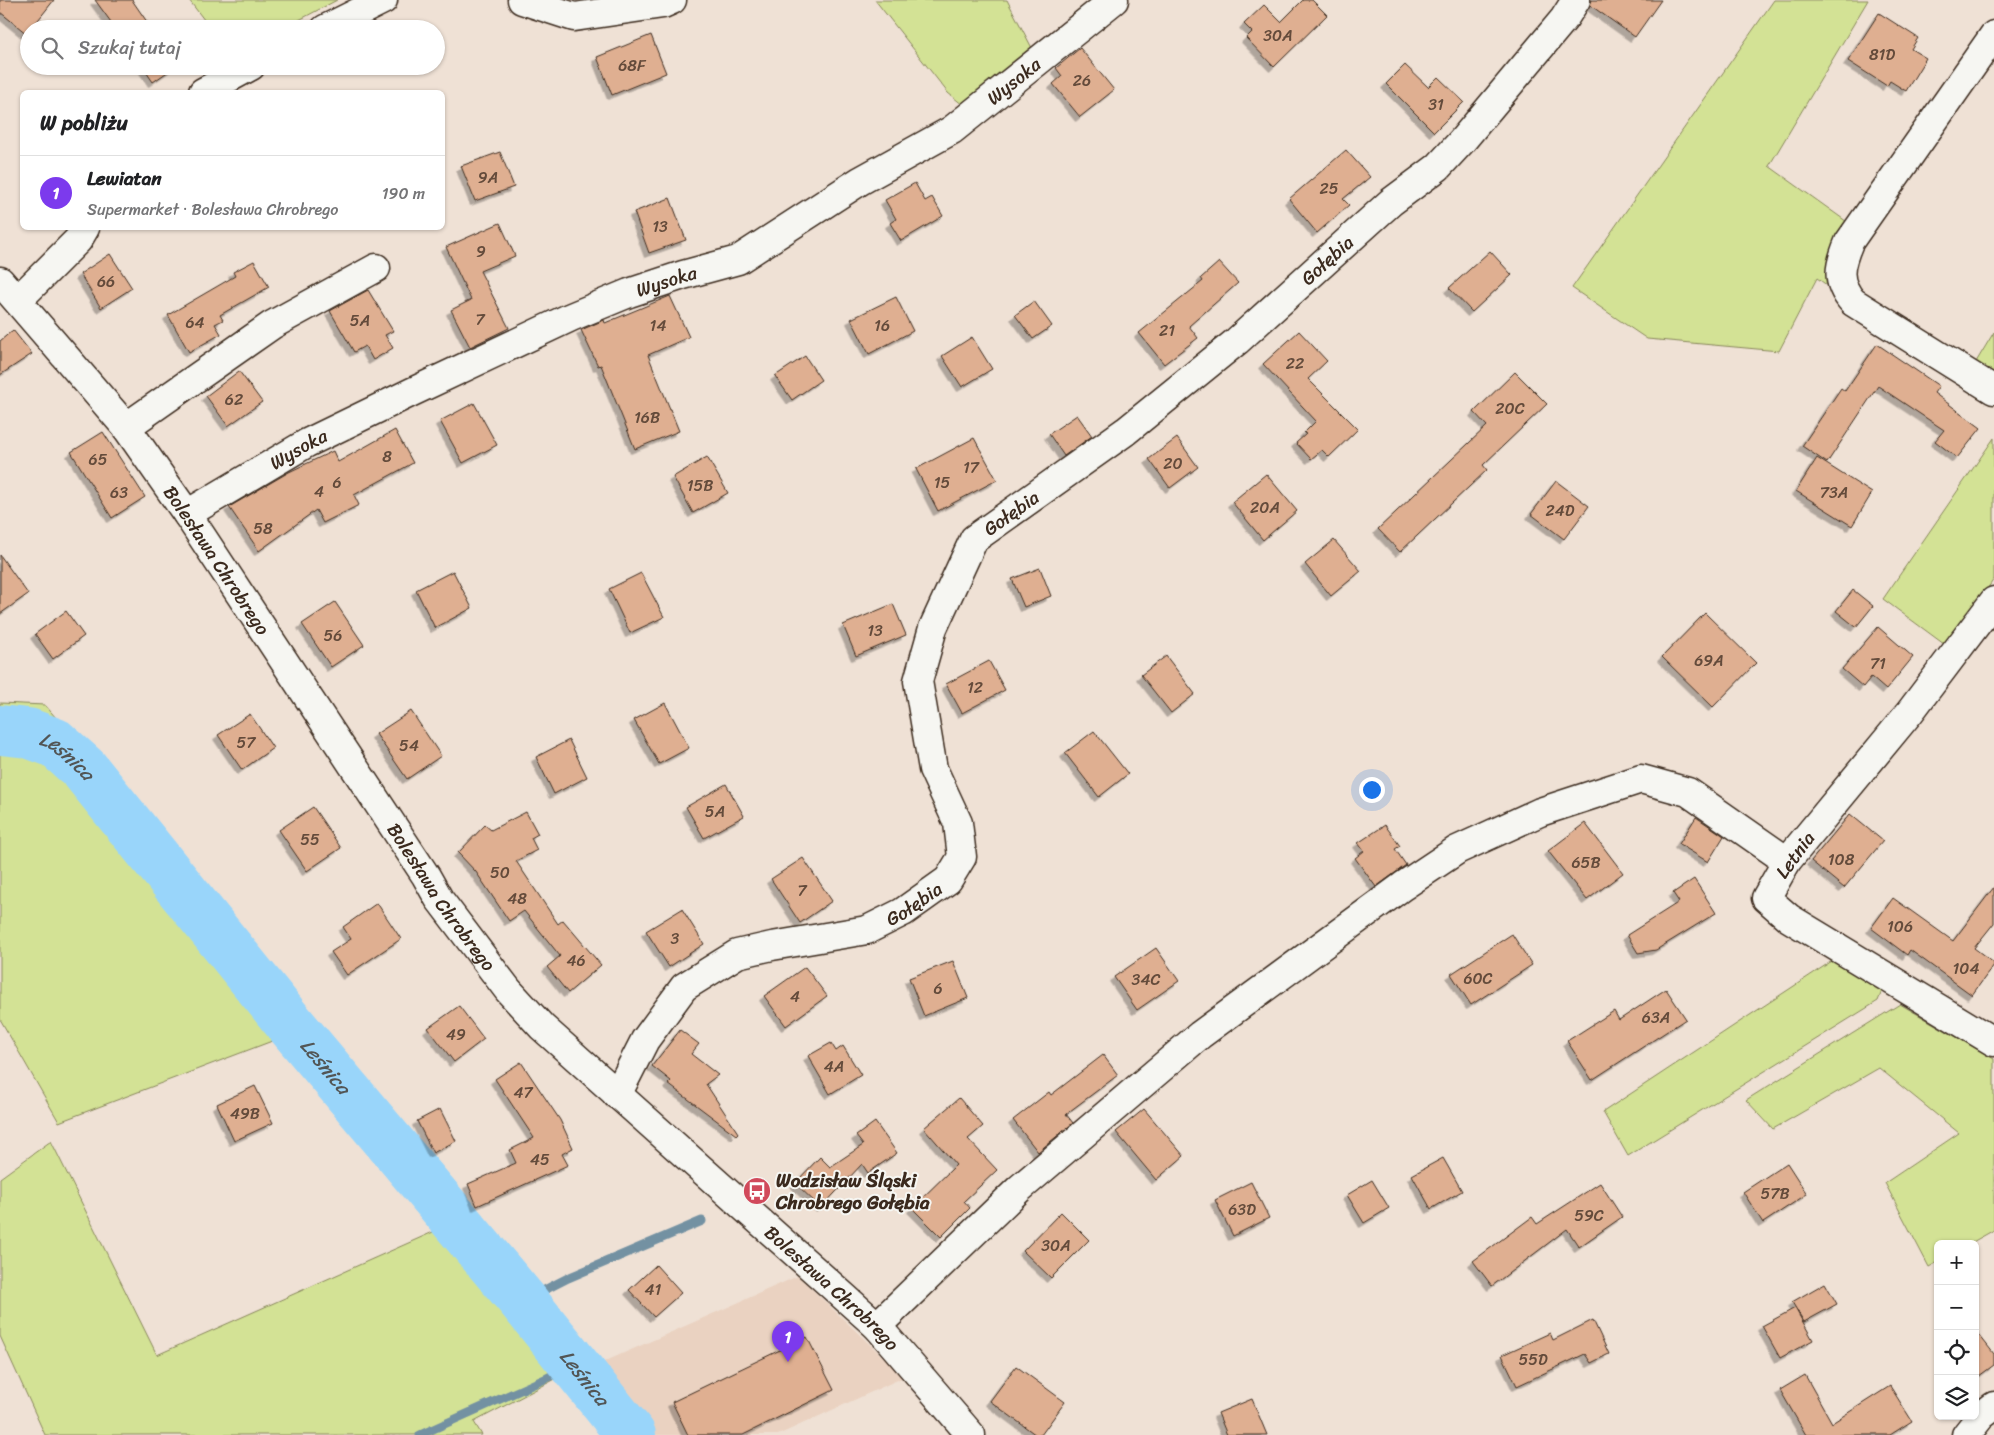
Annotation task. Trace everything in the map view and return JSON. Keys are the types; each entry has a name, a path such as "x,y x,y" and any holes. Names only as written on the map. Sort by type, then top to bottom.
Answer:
{"street":[{"path":"343,20 383,0"},
{"path":"522,0 574,17 663,4 672,0"},
{"name":"Wysoka","path":"187,514 307,443 570,317 629,292 738,260 860,181 952,130 1114,0"},
{"name":"Gołębia","path":"616,1095 644,1040 684,987 736,954 867,930 903,912 948,880 962,857 958,822 933,769 918,680 933,628 974,539 1126,431 1237,341 1391,202 1438,167 1462,141 1557,26 1576,0"},
{"path":"1994,35 1849,242 1840,269 1845,293 1853,302 1994,390"},
{"path":"207,90 234,75"},
{"path":"9,290 78,240 84,230"},
{"path":"126,427 272,325 376,268"},
{"name":"Bolesława Chrobrego","path":"9,290 126,427 187,514 426,876 439,899 508,990 542,1027 616,1095 877,1326 971,1435"},
{"name":"Letnia","path":"1994,601 1910,712 1787,861 1766,898 1789,918 1994,1042"},
{"path":"877,1326 1019,1189 1200,1035 1402,886 1456,850 1540,812 1641,779 1688,792 1787,861"},
{"path":"1966,1435 1981,1416 1994,1406"}],"shaded area":[{"path":"798,1276 904,1377 778,1435 643,1435 590,1368"}],"green space":[{"path":"189,0 337,0 299,20 204,20"},
{"path":"875,0 1007,0 1045,73 983,121 948,93"},
{"path":"1774,0 1868,0 1769,166 1850,224 1835,291 1817,278 1779,351 1647,339 1572,288"},
{"path":"1994,332 1994,384 1974,373 1976,362"},
{"path":"1994,438 1994,579 1948,647 1883,599"},
{"path":"0,703 45,705 266,963 432,1171 442,1228 280,1038 59,1122 0,1019"},
{"path":"1832,961 1882,991 1878,1001 1628,1156 1603,1112"},
{"path":"1900,1004 1994,1059 1994,1230 1976,1240 1934,1240 1934,1264 1929,1267 1885,1183 1959,1133 1879,1068 1773,1129 1746,1100"},
{"path":"51,1141 157,1355 442,1228 563,1375 474,1422 482,1435 45,1435 0,1336 0,1178"}],"building":[{"path":"0,0 54,0 38,20 20,20 20,28 0,12"},
{"path":"95,0 132,0 146,20 109,20"},
{"path":"1303,0 1312,0 1327,15 1274,67 1246,38 1252,32 1244,24 1264,5 1281,22"},
{"path":"1592,0 1661,0 1635,37 1590,5"},
{"path":"1879,13 1918,38 1911,49 1926,58 1906,91 1890,81 1887,86 1848,61"},
{"path":"651,35 666,73 612,95 597,57"},
{"path":"1080,48 1114,90 1080,117 1053,84 1062,76 1056,68"},
{"path":"1405,65 1428,87 1438,77 1464,102 1434,132 1386,84"},
{"path":"148,75 163,75 153,82"},
{"path":"1346,150 1370,177 1343,199 1349,205 1317,233 1289,199"},
{"path":"500,152 514,187 475,201 461,166"},
{"path":"915,183 925,201 932,197 943,216 901,241 890,223 896,219 885,200"},
{"path":"670,198 686,240 649,253 634,212"},
{"path":"500,223 515,256 480,271 509,328 470,347 451,310 471,300 446,247"},
{"path":"1490,251 1512,275 1472,312 1449,288"},
{"path":"110,254 132,288 101,308 80,274"},
{"path":"254,261 269,287 220,315 223,320 215,324 221,334 189,352 168,315 235,276 233,272"},
{"path":"1219,262 1238,283 1189,326 1198,338 1164,364 1139,333 1203,281 1201,278"},
{"path":"368,290 393,331 385,335 393,348 373,360 365,346 354,352 330,311"},
{"path":"670,296 689,337 648,355 679,431 635,449 601,365 598,366 581,330 604,320 605,323"},
{"path":"896,297 913,331 869,354 851,319"},
{"path":"1034,301 1052,326 1033,339 1015,315"},
{"path":"13,330 32,354 0,375 0,341"},
{"path":"1299,331 1327,361 1308,379 1358,429 1329,457 1322,450 1311,459 1296,443 1316,421 1263,364"},
{"path":"972,337 992,369 962,387 942,356"},
{"path":"1877,344 1939,386 1934,393 1981,428 1957,458 1935,441 1944,430 1878,386 1827,463 1802,446 1841,388 1845,391"},
{"path":"805,356 821,380 792,400 775,376"},
{"path":"239,371 262,402 228,426 206,396"},
{"path":"1515,372 1547,404 1483,465 1487,470 1400,552 1378,529 1487,426 1474,412"},
{"path":"474,403 497,445 463,463 440,421"},
{"path":"1077,415 1092,436 1064,456 1049,434"},
{"path":"395,430 413,463 354,495 359,505 323,523 316,510 259,551 229,507 289,472 333,451 338,462"},
{"path":"103,432 145,497 112,518 71,452"},
{"path":"974,438 997,480 938,511 916,469"},
{"path":"1177,438 1198,467 1170,488 1149,459"},
{"path":"707,457 728,493 693,513 673,477"},
{"path":"1817,458 1872,493 1852,526 1796,491"},
{"path":"1266,474 1297,511 1263,540 1232,502"},
{"path":"1556,481 1589,506 1564,539 1531,514"},
{"path":"1334,540 1361,571 1331,596 1305,564"},
{"path":"0,555 28,594 0,614"},
{"path":"1040,568 1051,596 1024,607 1012,579"},
{"path":"453,571 472,608 435,628 416,590"},
{"path":"641,573 664,617 630,633 609,589"},
{"path":"1853,590 1873,606 1856,627 1836,611"},
{"path":"335,602 364,645 331,667 302,624"},
{"path":"893,604 906,635 856,656 843,625"},
{"path":"66,611 84,636 53,659 35,634"},
{"path":"1705,613 1756,663 1713,707 1662,657"},
{"path":"1878,627 1913,657 1886,690 1871,677 1863,687 1842,669"},
{"path":"1166,656 1195,694 1171,713 1141,675"},
{"path":"989,661 1005,690 962,713 946,684"},
{"path":"665,703 689,748 659,764 634,720"},
{"path":"411,711 441,756 407,779 376,734"},
{"path":"250,714 273,748 242,770 218,735"},
{"path":"1094,731 1128,774 1099,797 1065,753"},
{"path":"569,740 587,777 554,794 536,757"},
{"path":"726,784 744,816 704,838 686,807"},
{"path":"313,807 341,848 307,871 279,830"},
{"path":"526,812 538,834 531,838 537,850 516,861 558,924 563,920 601,965 568,993 547,967 560,956 524,911 509,921 476,872 458,853 485,825 491,830"},
{"path":"1850,814 1883,841 1844,888 1811,861"},
{"path":"1696,817 1724,836 1708,862 1679,844"},
{"path":"1585,823 1623,873 1587,900 1548,851"},
{"path":"1385,825 1400,846 1395,849 1406,865 1376,887 1355,858 1364,851 1358,843"},
{"path":"803,858 832,901 800,923 771,879"},
{"path":"1694,879 1716,913 1656,950 1638,953 1627,935 1679,902 1673,893"},
{"path":"1994,887 1994,923 1974,948 1994,963 1994,965 1972,995 1910,950 1907,955 1871,928 1893,898 1953,941"},
{"path":"377,903 401,939 347,975 331,952 351,939 343,927"},
{"path":"682,909 704,944 669,967 646,931"},
{"path":"1512,934 1532,965 1471,1005 1451,974"},
{"path":"1156,948 1179,981 1137,1010 1114,977"},
{"path":"953,961 968,998 924,1016 909,978"},
{"path":"805,967 827,996 786,1026 764,996"},
{"path":"1666,989 1686,1019 1592,1080 1567,1041 1614,1011 1619,1020"},
{"path":"459,1006 484,1039 454,1062 428,1028"},
{"path":"680,1030 699,1044 691,1054 718,1075 706,1084 738,1133 736,1135 668,1084 671,1081 652,1066"},
{"path":"831,1043 836,1051 843,1046 861,1075 830,1094 808,1056"},
{"path":"1103,1055 1118,1075 1066,1114 1073,1123 1038,1152 1013,1120 1049,1092 1051,1095"},
{"path":"521,1062 560,1120 573,1148 562,1154 568,1165 477,1206 468,1184 516,1163 510,1150 534,1138 495,1079"},
{"path":"255,1086 273,1123 234,1141 217,1104"},
{"path":"959,1098 983,1126 968,1139 997,1170 964,1201 970,1208 941,1237 912,1208 956,1165 924,1128"},
{"path":"440,1109 456,1141 433,1153 417,1121"},
{"path":"1144,1109 1184,1156 1156,1180 1116,1132"},
{"path":"875,1122 897,1153 868,1173 862,1164 821,1208 795,1183 820,1157 830,1167 863,1145 856,1136"},
{"path":"1443,1158 1462,1191 1431,1209 1412,1175"},
{"path":"1787,1163 1807,1194 1763,1223 1743,1192"},
{"path":"1372,1180 1389,1208 1364,1223 1347,1195"},
{"path":"1251,1182 1269,1218 1233,1236 1215,1200"},
{"path":"1600,1183 1622,1217 1579,1247 1567,1229 1492,1286 1473,1261 1532,1217 1537,1224"},
{"path":"1061,1212 1089,1240 1051,1278 1023,1251"},
{"path":"656,1265 681,1293 654,1317 629,1290"},
{"path":"1825,1283 1837,1304 1804,1322 1792,1302"},
{"path":"1795,1308 1813,1340 1780,1358 1762,1326"},
{"path":"1593,1320 1609,1354 1591,1363 1585,1354 1517,1386 1502,1355 1550,1333 1553,1340"},
{"path":"1979,1335 1994,1354 1994,1365 1979,1376"},
{"path":"807,1337 834,1390 743,1435 688,1435 672,1402"},
{"path":"1016,1366 1065,1402 1041,1435 1036,1435 990,1401"},
{"path":"1805,1375 1832,1423 1890,1386 1912,1421 1890,1435 1806,1435 1780,1390"},
{"path":"1252,1399 1267,1435 1227,1435 1218,1413"}],"waterway":[{"name":"Leśnica","path":"0,730 28,733 55,743 84,769 285,1018 523,1301 631,1435"},
{"path":"523,1301 568,1278 702,1221"},
{"path":"420,1435 575,1364"}],"place":[{"name":"Wodzisław Śląski Chrobrego Gołębia","path":"757,1191"},
{"name":"Lewiatan","path":"788,1362"}]}
